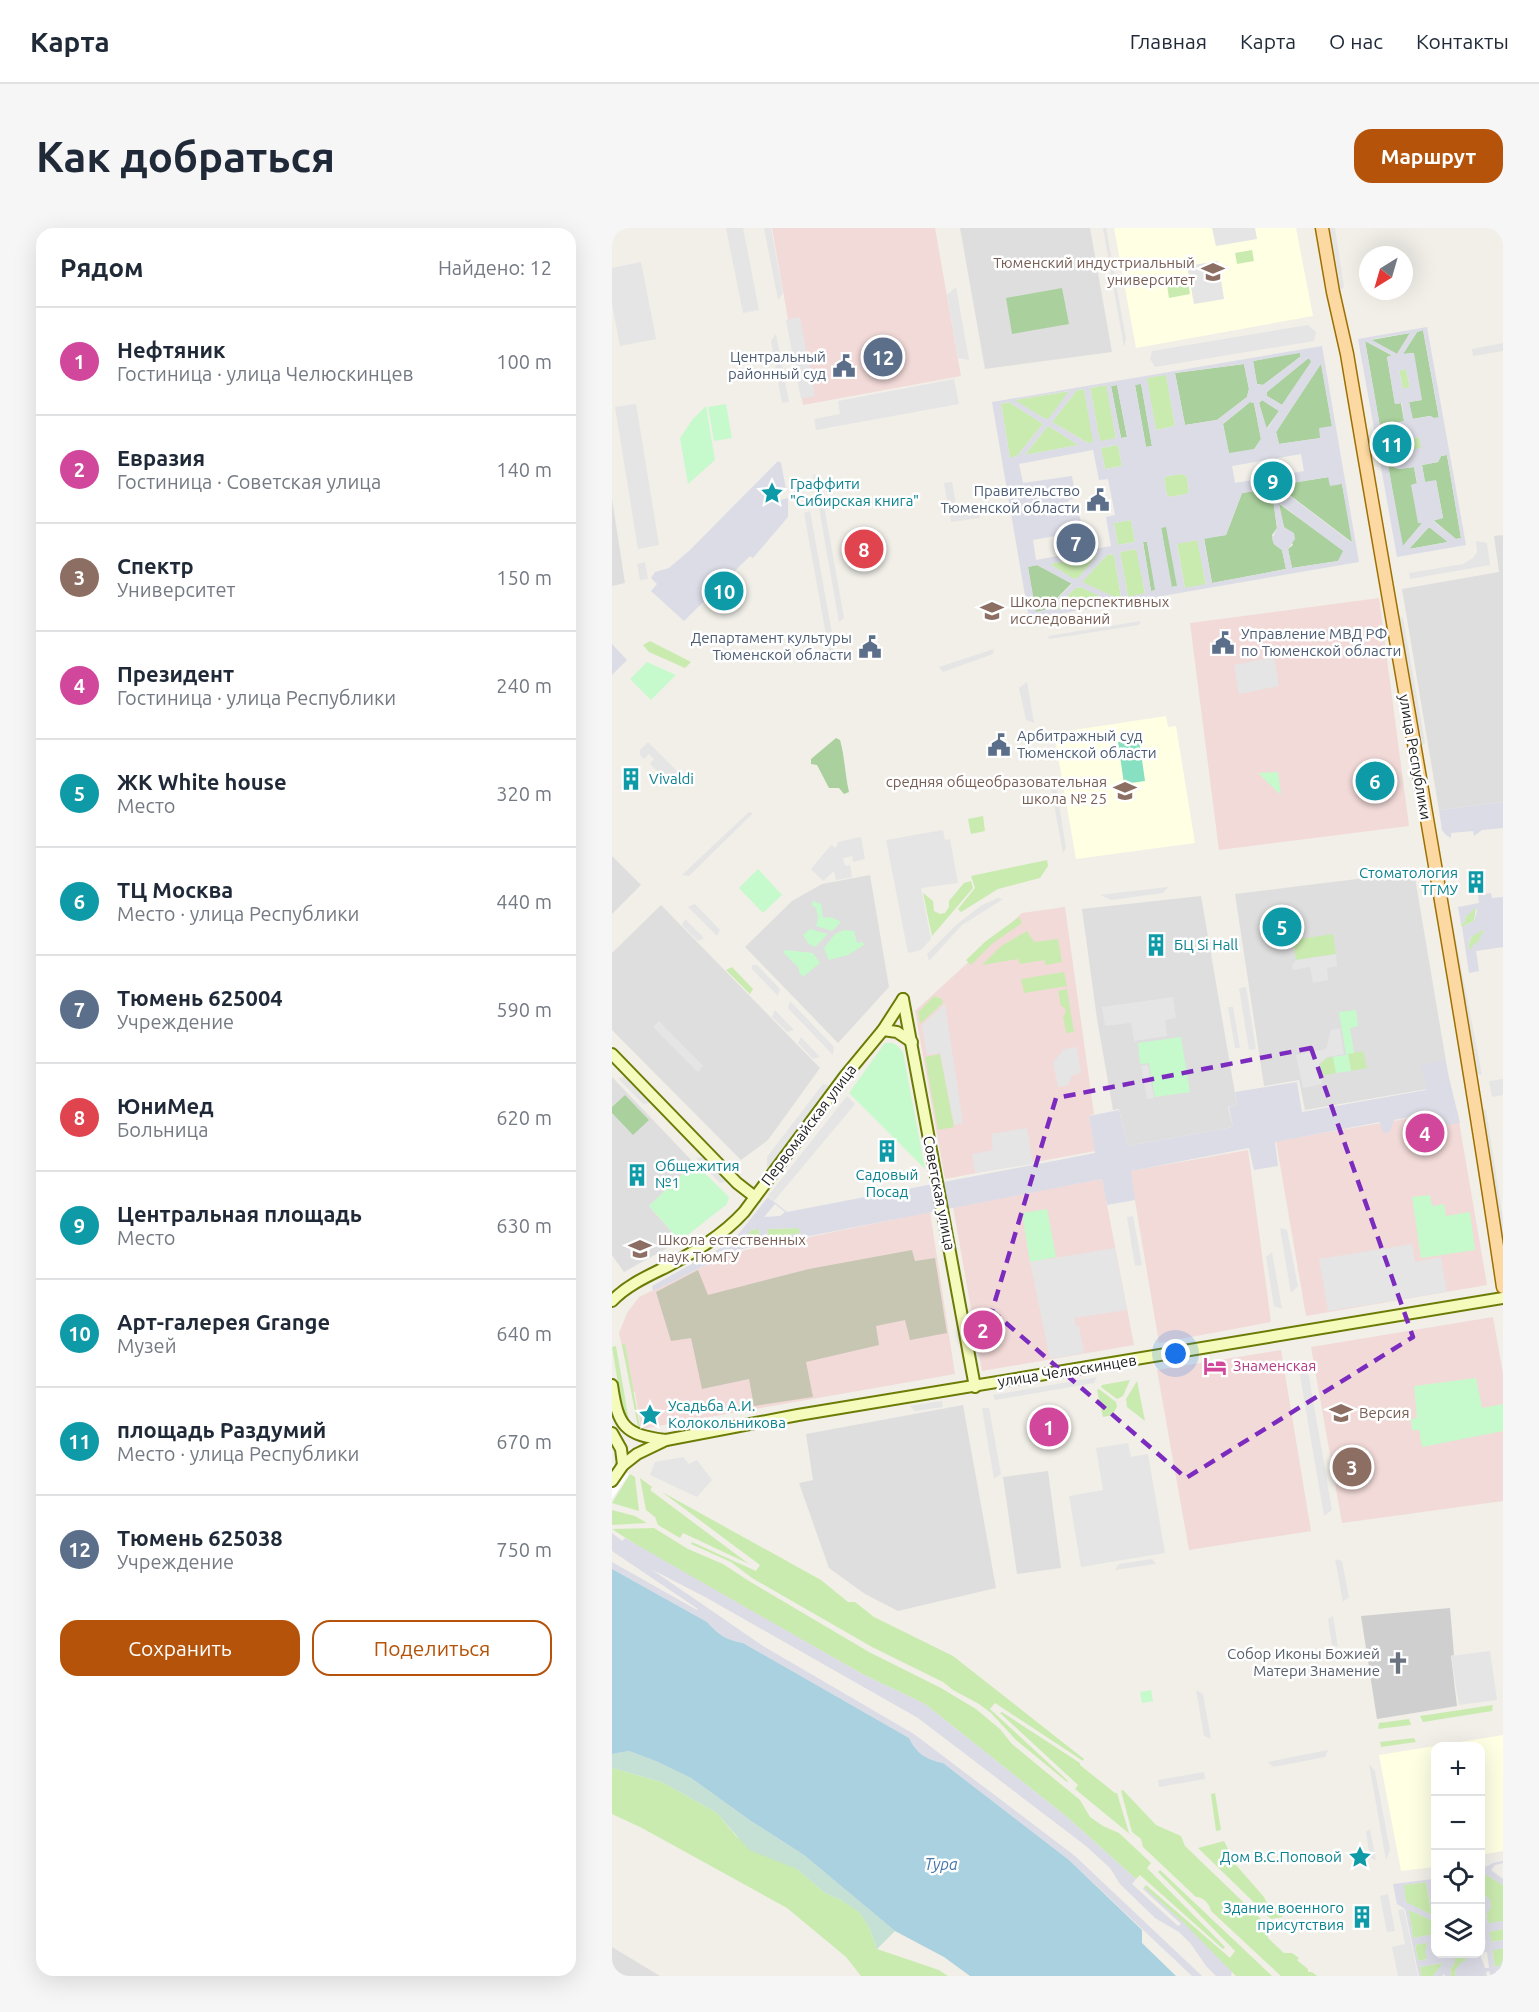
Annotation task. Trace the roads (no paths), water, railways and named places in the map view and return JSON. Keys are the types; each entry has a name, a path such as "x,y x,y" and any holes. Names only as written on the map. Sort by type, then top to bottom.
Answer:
{"main road":[{"name":"улица Республики","path":"1322,228 1336,311 1347,354 1485,1167 1503,1287"},
{"name":"Первомайская улица","path":"612,1300 625,1290 707,1243 732,1225 838,1085 883,1030 903,999"},
{"name":"Советская улица","path":"903,999 975,1387"},
{"path":"883,1030 897,1032 912,1042"},
{"path":"612,1054 737,1183 755,1197"},
{"name":"улица Челюскинцев","path":"666,1440 798,1415 1503,1298"},
{"path":"612,1386 617,1413 626,1428 645,1438 666,1440"},
{"path":"612,1433 621,1449 622,1467"},
{"path":"612,1481 622,1467 637,1454 666,1440"}],"water":[{"name":"Тура","path":"612,1569 707,1622 723,1636 743,1643 909,1738 922,1755 943,1763 1069,1860 1142,1930 1142,1943 1176,1976 970,1976 944,1957 895,1931 804,1855 691,1778 629,1751 612,1754"}],"place":[{"name":"Тюменский индустриальный университет","path":"1213,272"},
{"name":"Тюмень 625038","path":"883,357"},
{"name":"Центральный районный суд","path":"844,366"},
{"name":"площадь Раздумий","path":"1392,444"},
{"name":"Центральная площадь","path":"1273,481"},
{"name":"Граффити \"Сибирская книга\"","path":"772,493"},
{"name":"Правительство Тюменской области","path":"1098,500"},
{"name":"Тюмень 625004","path":"1076,543"},
{"name":"ЮниМед","path":"864,549"},
{"name":"Арт-галерея Grange","path":"724,591"},
{"name":"Школа перспективных исследований","path":"992,611"},
{"name":"Управление МВД РФ по Тюменской области","path":"1223,643"},
{"name":"Департамент культуры Тюменской области","path":"870,647"},
{"name":"Арбитражный суд Тюменской области","path":"999,745"},
{"name":"Vivaldi","path":"631,779"},
{"name":"ТЦ Москва","path":"1375,781"},
{"name":"средняя общеобразовательная школа № 25","path":"1125,791"},
{"name":"Стоматология ТГМУ","path":"1476,882"},
{"name":"ЖК White house","path":"1282,927"},
{"name":"БЦ Si Hall","path":"1156,945"},
{"name":"Президент","path":"1425,1133"},
{"name":"Садовый Посад","path":"887,1151"},
{"name":"Общежития №1","path":"637,1175"},
{"name":"Школа естественных наук ТюмГУ","path":"640,1249"},
{"name":"Евразия","path":"983,1330"},
{"name":"Знаменская","path":"1215,1366"},
{"name":"Версия","path":"1341,1413"},
{"name":"Усадьба А.И. Колокольникова","path":"650,1415"},
{"name":"Нефтяник","path":"1049,1427"},
{"name":"Спектр","path":"1352,1467"},
{"name":"Собор Иконы Божией Матери Знамение","path":"1398,1663"},
{"name":"Дом В.С.Поповой","path":"1360,1857"},
{"name":"Здание военного присутствия","path":"1362,1917"}]}
